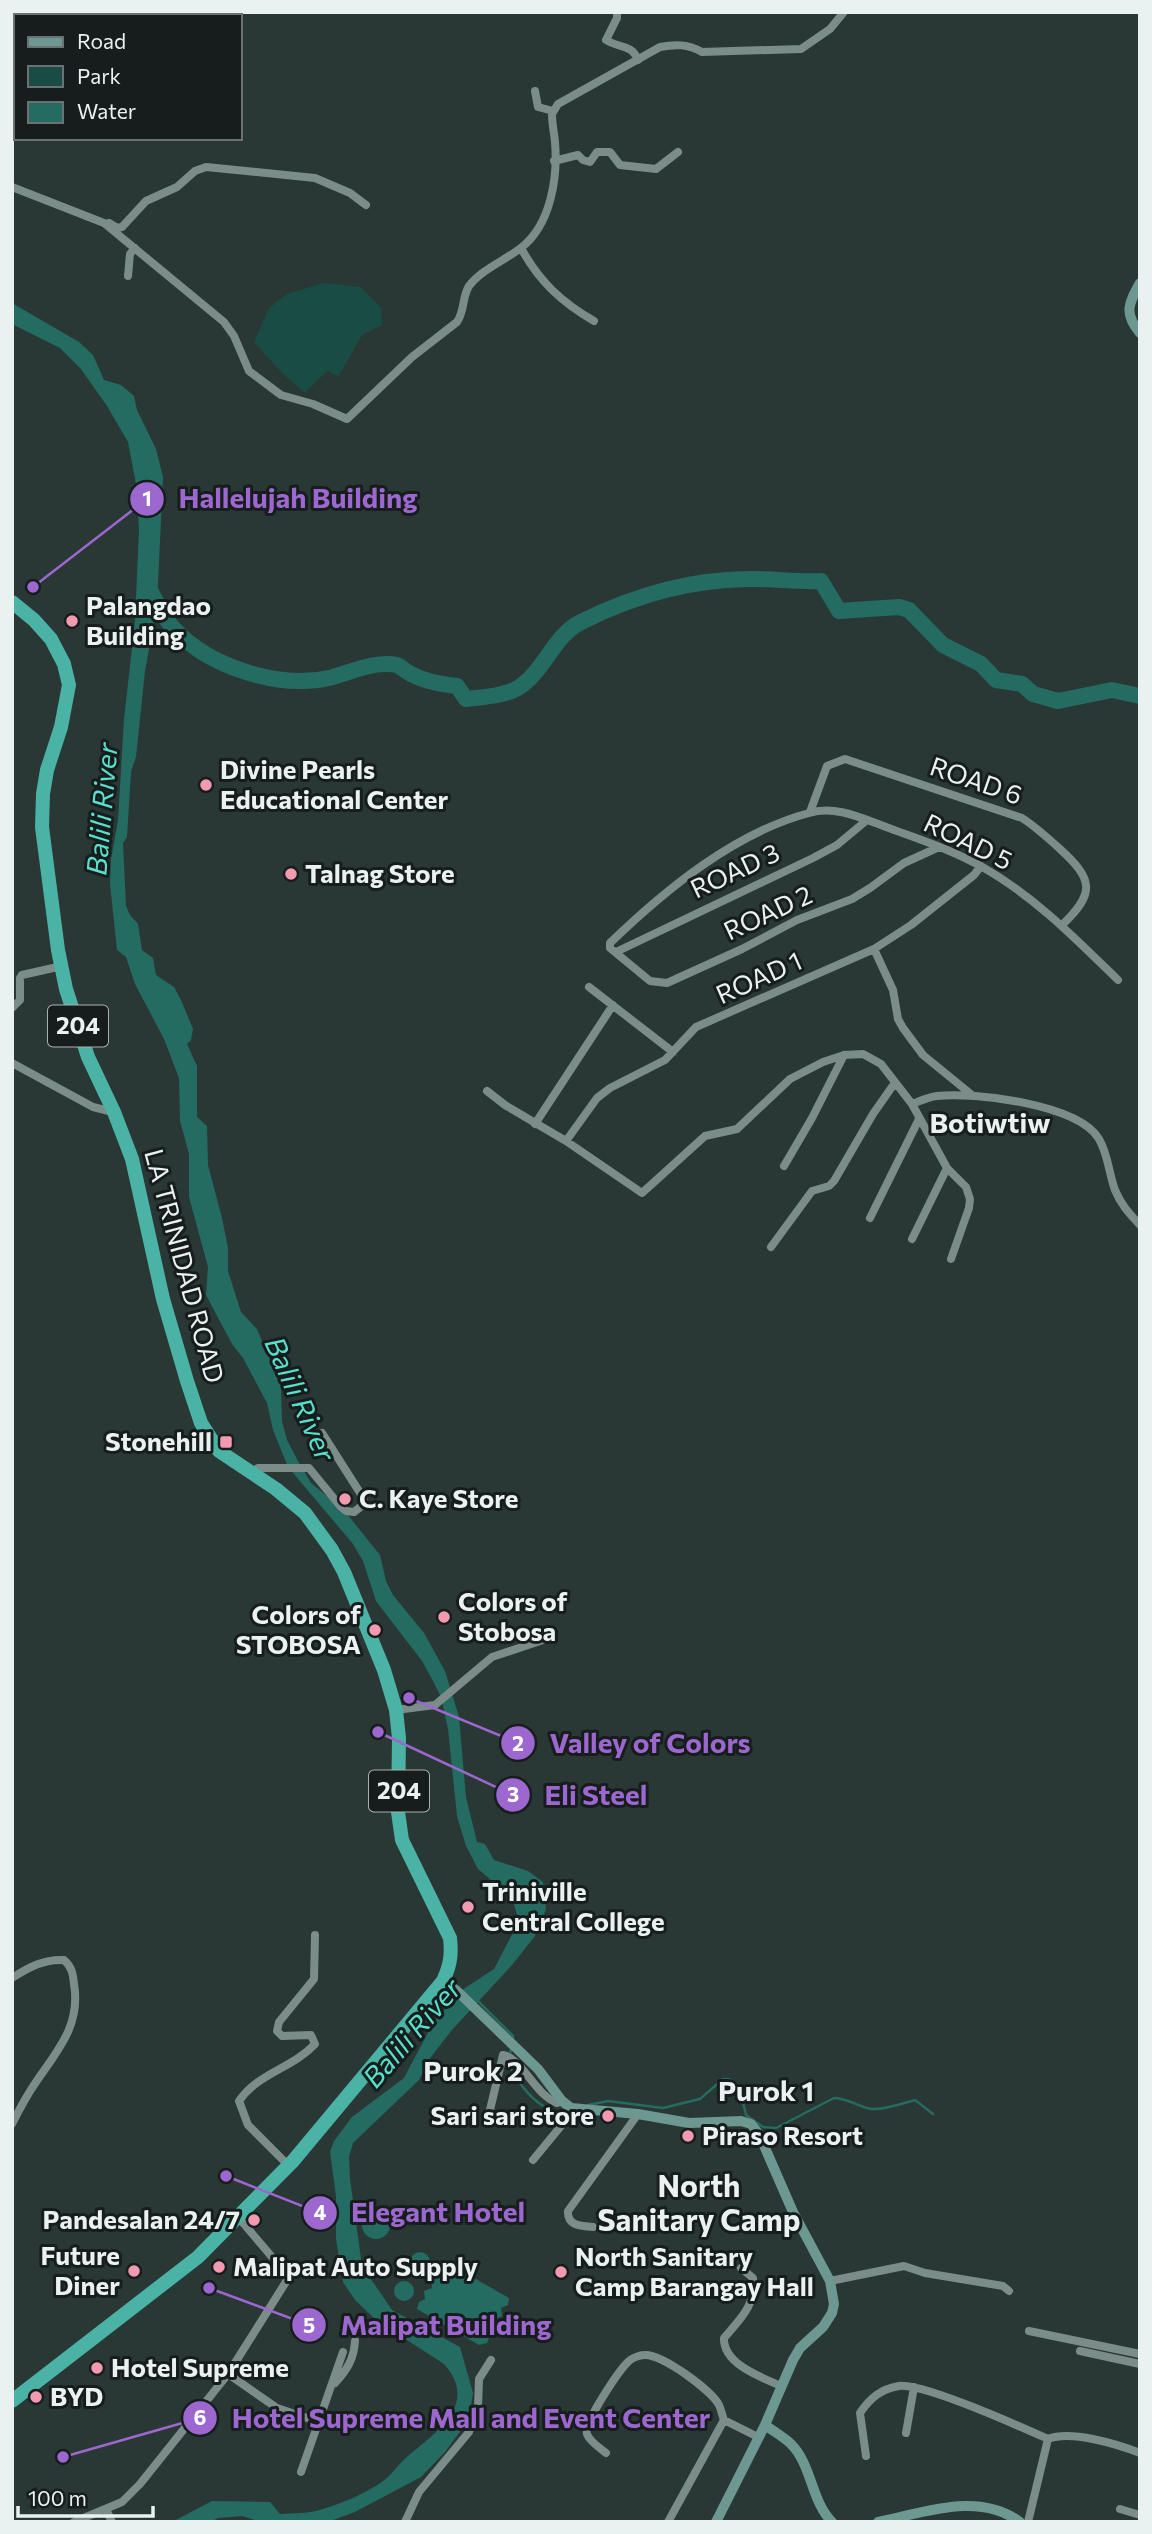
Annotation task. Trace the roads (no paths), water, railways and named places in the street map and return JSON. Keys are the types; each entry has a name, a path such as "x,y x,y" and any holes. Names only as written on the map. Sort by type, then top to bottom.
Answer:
{"highway":[{"name":"LA TRINIDAD ROAD","path":"12,602 51,639 64,664 69,685 61,727 47,770 42,816 66,989 88,1057 114,1112 135,1169 163,1299 201,1423 219,1451 276,1489 305,1513 332,1550 344,1572 384,1670 396,1710 399,1738 398,1812 402,1840 450,1938 450,1965 443,1981"},
{"name":"204","path":"12,2402 198,2257 288,2165 443,1981"}],"street":[{"path":"617,12 617,18 606,40 628,47 638,60"},
{"path":"104,223 224,322 234,336 249,371 281,395 313,404 345,419 412,357 457,322 462,315 470,286 537,233 546,215 552,189 556,144 552,121 553,111 558,104 660,47 673,44 691,46 702,52 801,50 830,29 844,12"},
{"path":"535,91 538,107 553,111"},
{"path":"554,161 578,155 590,162 597,152 610,152 620,165 656,169 678,152"},
{"path":"12,187 104,223 121,227 146,201 177,187 195,171 206,167 314,178 359,197 366,205"},
{"path":"128,276 130,254 135,248"},
{"path":"521,248 533,271 554,294 594,321"},
{"path":"1140,283 1129,305 1130,316 1140,333"},
{"name":"ROAD 6","path":"810,812 827,766 845,759 1022,818 1034,825 1078,865 1086,878 1082,901 1062,925"},
{"path":"616,952 610,948 610,943 666,894 714,858 745,838 810,812"},
{"name":"ROAD 5","path":"810,812 843,812 939,847 981,866 1062,925 1118,980"},
{"name":"ROAD 3","path":"616,952 813,858 837,845 867,820"},
{"name":"ROAD 2","path":"616,952 650,981 667,983 797,920 852,899 904,863 939,847"},
{"name":"ROAD 1","path":"566,1141 597,1098 610,1088 665,1060 696,1027 874,949 911,925 974,875 981,866"},
{"path":"874,949 893,990 898,1019 903,1028 923,1055 972,1096"},
{"path":"12,1008 20,1000 19,983 22,975 62,966"},
{"path":"589,987 673,1052"},
{"path":"535,1124 613,1005"},
{"path":"487,1091 642,1193 705,1136 737,1129 790,1079 823,1062 844,1055 863,1054 880,1064 912,1104 947,1168 966,1187 970,1199 964,1228 951,1259"},
{"path":"784,1166 844,1055"},
{"path":"12,1063 93,1107 114,1112"},
{"path":"771,1247 812,1191 834,1181 894,1084"},
{"path":"912,1104 928,1098 972,1096 1037,1105 1072,1117 1099,1138 1115,1190 1125,1209 1140,1226"},
{"path":"870,1218 919,1119"},
{"path":"912,1239 947,1168"},
{"path":"250,1473 258,1468 312,1470 346,1511 354,1512 364,1502 322,1433"},
{"path":"396,1710 435,1704 492,1657 546,1639"},
{"path":"288,2165 248,2125 239,2101 247,2088 296,2061 315,2044 311,2035 282,2036 277,2031 279,2022 314,1979 315,1935"},
{"path":"12,1979 35,1964 64,1960 71,1968 75,2000 73,2021 65,2040 34,2084 12,2124"},
{"path":"443,1981 459,1992 531,2063 562,2101 575,2109 638,2114 689,2123 734,2121 751,2124 759,2134 793,2212 830,2281 834,2304 823,2327 800,2348 716,2522"},
{"path":"490,2110 503,2055 515,2062 542,2095 556,2104 562,2101"},
{"path":"533,2160 575,2109"},
{"path":"593,2227 575,2225 569,2220 568,2211 638,2114"},
{"path":"74,2522 122,2502 140,2484 228,2374 289,2277 238,2217"},
{"path":"830,2281 904,2266 925,2273 1003,2286 1009,2291"},
{"path":"741,2268 753,2278 751,2304 741,2320 724,2338 724,2346 733,2359 750,2371 781,2386"},
{"path":"1029,2331 1140,2354"},
{"path":"331,2388 346,2371 354,2356 355,2342"},
{"path":"1080,2351 1140,2364"},
{"path":"301,2472 343,2352"},
{"path":"606,2453 587,2437 589,2417 630,2360 645,2354 657,2358 710,2393 719,2405 724,2420 758,2437"},
{"path":"405,2522 419,2492 469,2432 478,2407 479,2379 491,2360"},
{"path":"228,2374 277,2408 319,2422"},
{"path":"866,2456 860,2413 870,2398 885,2390 902,2386 914,2387 993,2415 1048,2439 1059,2435 1117,2445 1140,2453"},
{"path":"906,2432 914,2387"},
{"path":"668,2522 724,2420"},
{"path":"765,2425 792,2445 832,2522"},
{"path":"1028,2522 1048,2439"},
{"path":"878,2522 971,2505 1006,2511 1020,2522"},
{"path":"106,2508 112,2522"},
{"path":"1120,2509 1140,2515"}],"water":[{"path":"12,303 79,342 93,355 104,380 121,385 134,396 137,410 156,449 163,477 157,605 145,671 136,757 131,772 127,837 123,843 126,906 138,924 142,950 153,958 156,975 174,987 193,1029 191,1040 187,1044 197,1066 197,1117 207,1126 208,1165 228,1248 228,1271 241,1312 257,1329 271,1362 278,1367 282,1421 287,1440 298,1461 311,1483 343,1509 380,1555 386,1581 393,1595 424,1633 445,1671 459,1717 466,1797 477,1842 485,1844 494,1860 528,1871 543,1882 546,1909 535,1936 451,2031 431,2057 419,2080 353,2143 349,2157 362,2266 392,2310 460,2347 473,2393 471,2405 462,2429 421,2477 355,2512 328,2522 261,2522 242,2516 218,2518 211,2522 172,2522 212,2501 270,2502 280,2514 312,2512 338,2504 382,2482 432,2436 450,2415 456,2404 457,2391 454,2378 444,2364 376,2320 355,2300 343,2282 336,2239 336,2196 330,2152 334,2141 352,2117 404,2078 433,2023 454,1999 465,1988 494,1969 519,1921 512,1898 478,1869 466,1846 457,1816 448,1729 441,1697 432,1679 422,1661 376,1601 363,1561 353,1544 288,1467 273,1430 267,1403 206,1295 208,1267 189,1197 189,1154 180,1121 179,1078 164,1039 135,984 126,957 117,950 110,884 135,621 139,529 136,484 128,442 81,369 60,348 12,324"},
{"path":"376,2211 386,2215 390,2225 386,2235 376,2239 366,2235 362,2225 366,2215"},
{"path":"420,2252 427,2255 430,2262 427,2269 420,2272 413,2269 410,2262 413,2255"},
{"path":"443,2263 448,2263 509,2298 508,2305 501,2308 502,2316 494,2320 496,2328 488,2333 487,2343 479,2345 417,2309 419,2302 425,2299 424,2291 432,2288 431,2279 439,2275 438,2269"},
{"path":"404,2281 411,2284 414,2291 411,2298 404,2301 397,2298 394,2291 397,2284"}],"waterway":[{"path":"148,586 160,610 176,631 208,656 248,673 269,678 310,681 389,664 397,665 422,679 457,686 466,699 500,694 518,688 535,672 571,628 601,612 664,590 729,580 821,581 839,611 899,607 909,610 943,645 981,664 996,680 1022,684 1033,694 1058,701 1112,690 1140,696"},
{"name":"Balili River","path":"478,2001 513,2039"},
{"path":"511,2048 510,2066 518,2081 530,2095 549,2108"},
{"path":"588,2105 608,2101 663,2108 700,2099 723,2079 728,2079 735,2082 740,2089 746,2115 763,2127 776,2128 834,2098 871,2109 887,2108 915,2100 933,2114"}],"place":[{"name":"Hallelujah Building","path":"33,587"},
{"name":"Palangdao Building","path":"72,621"},
{"name":"Divine Pearls Educational Center","path":"206,785"},
{"name":"Talnag Store","path":"291,874"},
{"name":"Stonehill","path":"226,1442"},
{"name":"C. Kaye Store","path":"345,1499"},
{"name":"Colors of Stobosa","path":"444,1617"},
{"name":"Colors of STOBOSA","path":"375,1630"},
{"name":"Valley of Colors","path":"409,1698"},
{"name":"Eli Steel","path":"378,1732"},
{"name":"Triniville Central College","path":"468,1907"},
{"name":"Sari sari store","path":"608,2116"},
{"name":"Piraso Resort","path":"688,2136"},
{"name":"Elegant Hotel","path":"226,2176"},
{"name":"Pandesalan 24/7","path":"254,2220"},
{"name":"Malipat Auto Supply","path":"219,2267"},
{"name":"Future Diner","path":"134,2271"},
{"name":"North Sanitary Camp Barangay Hall","path":"561,2272"},
{"name":"Malipat Building","path":"209,2288"},
{"name":"Hotel Supreme","path":"97,2368"},
{"name":"BYD","path":"36,2397"},
{"name":"Hotel Supreme Mall and Event Center","path":"63,2457"}],"district":[{"name":"Botiwtiw","path":"990,1123"},
{"name":"Purok 2","path":"473,2071"},
{"name":"Purok 1","path":"766,2091"},
{"name":"North Sanitary Camp","path":"699,2204"}]}
